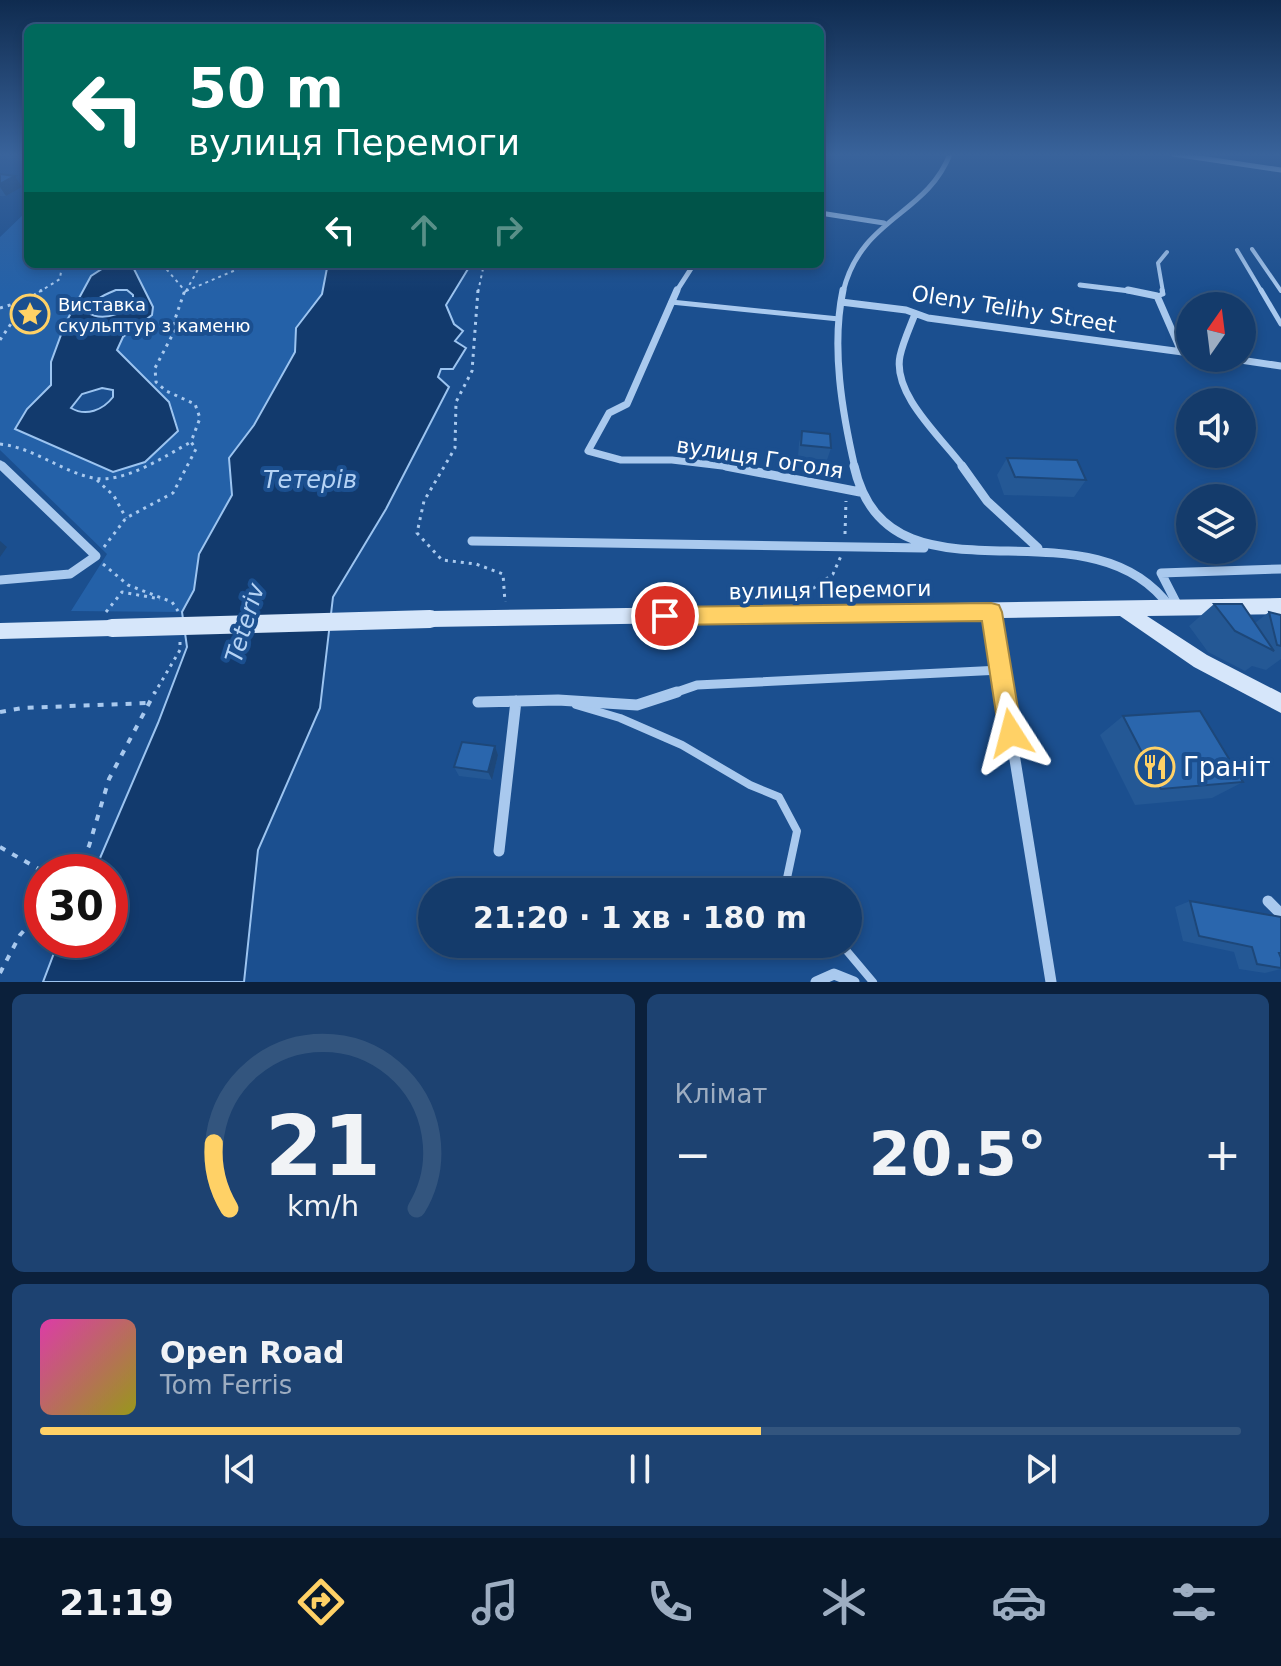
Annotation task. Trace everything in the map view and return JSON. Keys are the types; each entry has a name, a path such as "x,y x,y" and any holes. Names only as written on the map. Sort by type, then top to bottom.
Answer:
{"main road":[{"name":"вулиця Перемоги","path":"0,631 108,621 1176,609 1258,614 1281,606"},
{"path":"1125,610 1170,645 1226,677 1281,703"}],"street":[{"path":"914,200 884,223 863,246 845,281 839,319 844,413 860,492 873,513 888,527 929,548"},
{"path":"824,214 884,223"},
{"name":"вулиця Гоголя","path":"692,268 671,302 627,404 609,413 588,451 612,461 672,460 760,472 860,492"},
{"name":"Oleny Telihy Street","path":"1080,285 1157,296"},
{"path":"1157,296 1176,340"},
{"name":"Oleny Telihy Street","path":"841,302 1176,350"},
{"path":"915,314 899,358 904,386 917,411 949,447 987,501 1028,542 1043,550 1127,570 1152,584 1176,609"},
{"path":"1256,362 1281,366"},
{"path":"0,464 96,556 70,574 0,580"},
{"name":"вулиця Перемоги","path":"472,541 1043,550"},
{"path":"1176,609 1161,573 1281,569"},
{"path":"991,612 1051,982"},
{"path":"478,702 558,700 637,705 697,685 1001,670"},
{"path":"499,851 516,701"},
{"path":"1268,901 1281,914"},
{"path":"816,982 834,974 854,982"}],"lane":[{"path":"1252,249 1281,291"},
{"path":"1237,250 1281,324"},
{"path":"1157,296 1163,294 1158,263 1167,252"},
{"path":"671,302 839,319"},
{"path":"558,700 620,718 682,745 750,785 779,797 797,831 787,878"},
{"path":"853,958 873,982"}],"path":[{"path":"0,308 27,300 60,279 61,268"},
{"path":"166,268 186,291"},
{"path":"96,479 151,465 191,442 200,418 195,404 166,391 156,382 155,368 176,328 174,322 199,268"},
{"path":"186,291 241,268"},
{"path":"482,268 479,277 472,371 456,402 455,448 424,501 417,533 442,560 476,564 503,574 507,618"},
{"path":"0,340 27,300"},
{"path":"181,619 176,604 123,583 96,556 126,518 173,493 196,449 191,442"},
{"path":"0,444 38,452 96,479 114,496 126,518"},
{"path":"799,600 833,574 845,547 846,489"},
{"path":"108,621 122,592 153,600 166,598"},
{"path":"84,854 96,831 113,769 136,733 136,723 180,650 181,631"},
{"path":"0,712 22,708 148,703"},
{"path":"0,847 24,861"},
{"path":"0,973 24,931"}],"shaded area":[{"path":"24,214 24,268 103,268 91,276 65,324 51,361 51,385 27,409 16,430 57,445 169,402 116,350 123,337 152,315 126,268 329,268 322,294 296,328 295,352 254,425 229,458 232,495 199,554 194,590 182,612 71,611 107,554 0,450 0,237"}],"water":[{"path":"103,268 134,268 153,307 152,315 123,337 117,350 169,402 178,431 145,462 113,472 15,429 27,409 51,385 51,362 65,324 91,276","holes":["116,290 127,290 133,295 133,306 104,317 87,312 103,296","102,388 113,390 113,397 94,411 82,412 71,408 82,394"]},
{"name":"Тетерів","path":"327,268 469,268 446,305 454,324 463,331 455,341 466,348 453,369 441,369 438,377 449,387 386,509 333,597 320,708 258,850 244,982 43,982 52,958 128,958 128,854 102,854 187,647 182,612 194,590 199,554 232,495 229,458 254,425 295,352 296,328 322,294"}],"building":[{"path":"802,431 830,434 831,448 801,445"},
{"path":"1007,458 1077,460 1086,480 1015,477"},
{"path":"1214,604 1242,604 1274,651 1235,631"},
{"path":"1269,612 1281,615 1281,646 1277,645"},
{"path":"1200,711 1243,782 1161,789 1123,716"},
{"path":"462,742 495,746 488,772 454,767"},
{"path":"1190,901 1281,917 1281,968 1257,964 1252,947 1199,936"}],"place":[{"name":"Виставка скульптур з каменю","path":"30,314"},
{"name":"Граніт","path":"1155,767"}],"route":[{"path":"665,616 991,612 1011,733"}],"water label":[{"name":"Teteriv","path":"245,623"}]}
